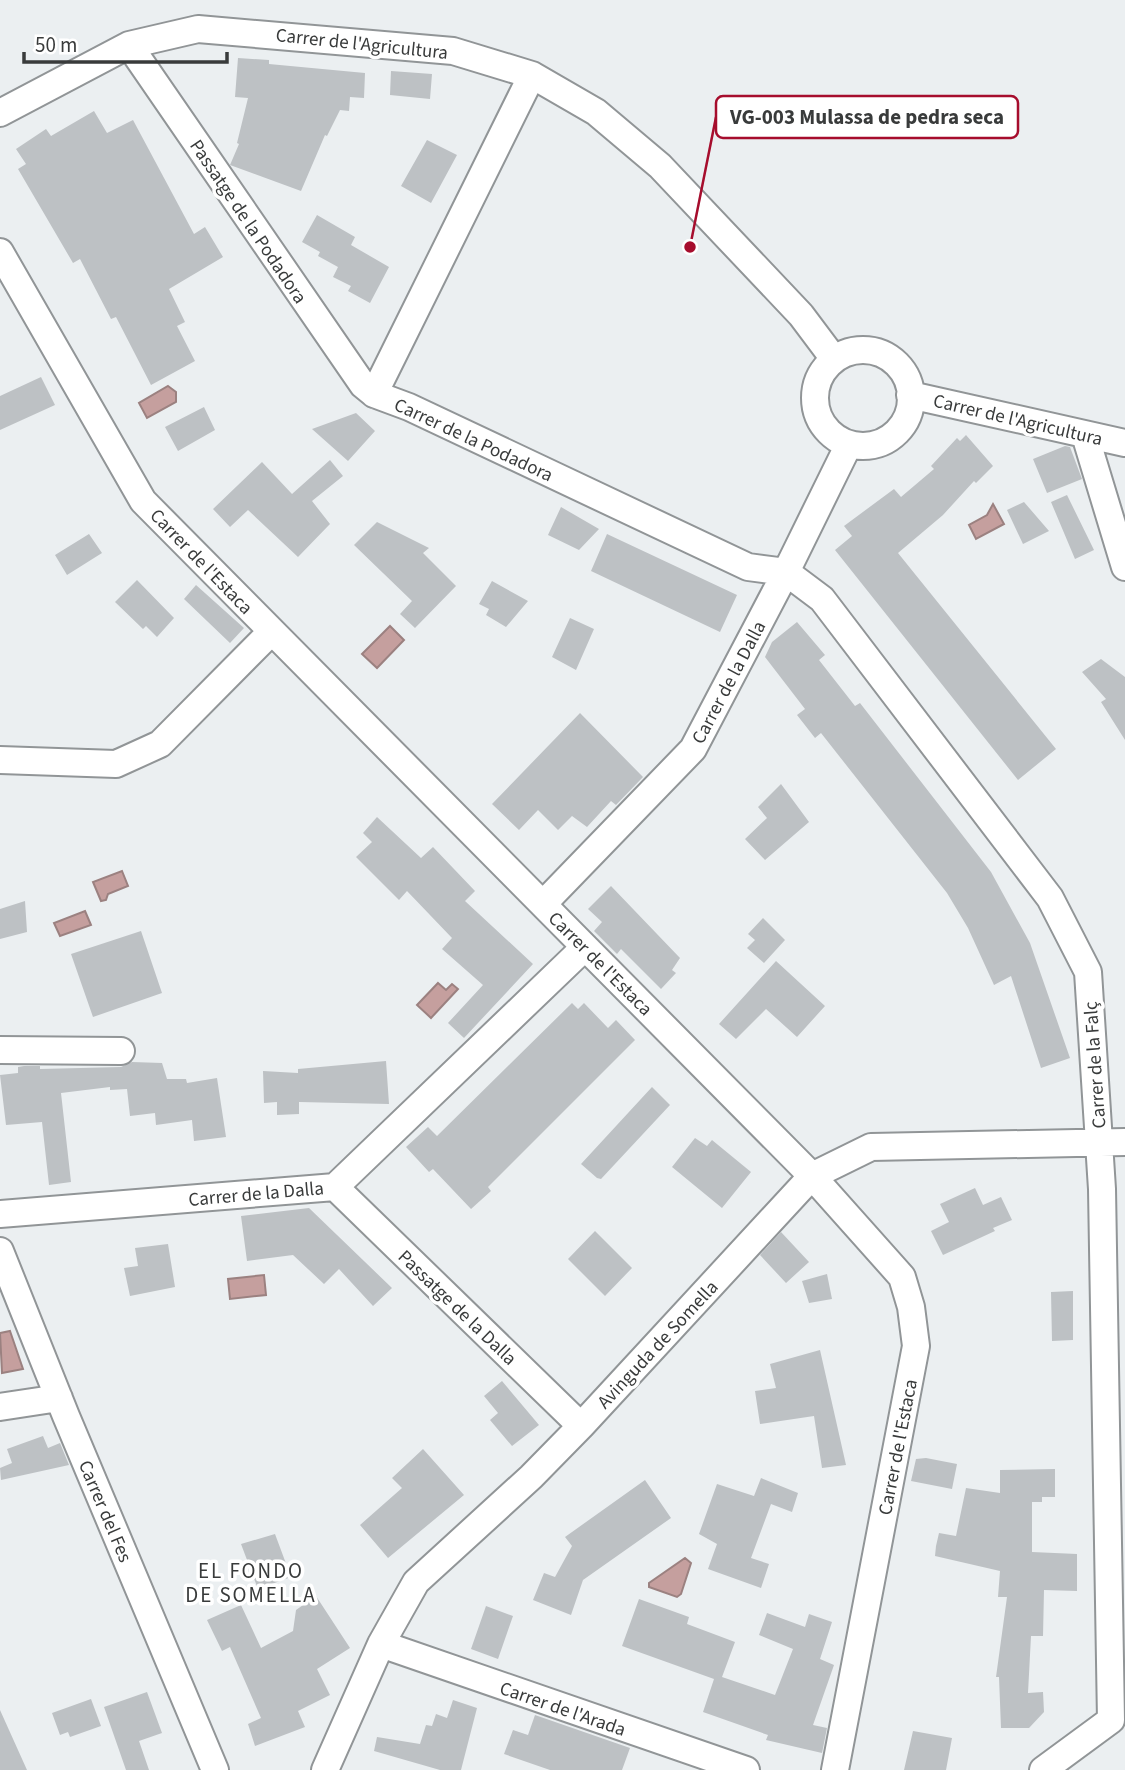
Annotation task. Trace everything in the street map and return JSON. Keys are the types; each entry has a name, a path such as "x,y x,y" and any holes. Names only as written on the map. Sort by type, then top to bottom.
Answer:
{"street":[{"name":"Carrer de l'Agricultura","path":"0,113 129,45 198,29 306,36 453,51 532,75 596,112 660,166 801,315 834,359"},
{"name":"Passatge de la Podadora","path":"129,45 288,280 358,377 374,394"},
{"name":"Carrer de la Podadora","path":"532,75 374,394 409,407 748,567 786,572"},
{"name":"Carrer de l'Estaca","path":"0,252 144,501 812,1176 902,1278 911,1307 916,1346 835,1770"},
{"path":"862,349 881,353 895,362 909,380 911,395 905,422 894,435 866,446 849,444 828,431 815,404 817,383 834,359 862,349"},
{"name":"Carrer de l'Agricultura","path":"911,395 1125,443"},
{"path":"1085,435 1125,568"},
{"path":"786,572 849,444"},
{"name":"Carrer de la Dalla","path":"543,904 693,749 786,572"},
{"name":"Carrer de la Falç","path":"786,572 822,598 1050,898 1088,972 1112,1143 1102,1282 1118,1721 1042,1770"},
{"path":"0,760 116,764 160,744 271,632"},
{"name":"Carrer de la Dalla","path":"0,1214 335,1187 585,947"},
{"path":"0,1050 121,1051"},
{"name":"Avinguda de Somella","path":"325,1770 381,1644 416,1582 531,1477 581,1426 812,1176 871,1147 1112,1143"},
{"name":"Passatge de la Dalla","path":"335,1187 581,1426"},
{"name":"Carrer del Fes","path":"0,1251 215,1770"},
{"path":"0,1407 59,1398"},
{"name":"Carrer de l'Arada","path":"381,1644 746,1770"}],"shaded area":[{"path":"168,386 176,392 176,402 147,418 139,403"},
{"path":"993,504 1004,524 976,539 969,525 987,515"},
{"path":"390,626 404,640 377,668 362,654"},
{"path":"122,871 128,886 108,894 106,900 101,901 93,882"},
{"path":"85,911 91,925 60,936 54,923"},
{"path":"438,983 446,990 452,984 458,989 431,1018 417,1005"},
{"path":"264,1275 266,1295 230,1299 228,1279"},
{"path":"10,1331 23,1369 2,1373 0,1333"},
{"path":"685,1558 691,1563 681,1594 677,1597 649,1587 649,1583"}],"building":[{"path":"238,58 269,60 269,64 365,73 364,98 350,97 349,111 340,110 327,136 325,135 301,191 230,165 239,144 237,143 248,98 235,97"},
{"path":"391,71 432,74 430,99 390,95"},
{"path":"94,111 107,133 133,120 194,234 205,227 223,257 169,289 185,322 177,326 195,361 151,385 116,317 111,319 80,259 73,263 18,169 26,164 16,149 46,129 51,136"},
{"path":"427,140 457,155 431,203 401,186"},
{"path":"317,215 355,237 351,245 389,267 370,303 348,291 351,286 333,277 338,267 318,256 320,252 302,242"},
{"path":"41,377 55,405 0,430 0,396"},
{"path":"204,407 215,430 178,451 165,427"},
{"path":"356,413 375,431 348,461 312,429"},
{"path":"966,435 993,466 976,483 974,481 943,515 898,553 1056,749 1018,780 835,550 852,536 844,526 894,489 901,497 934,469 931,466 957,438 960,441"},
{"path":"1065,446 1070,447 1082,479 1047,493 1033,459"},
{"path":"330,460 343,476 312,501 330,524 298,557 248,510 230,527 213,509 262,462 292,494"},
{"path":"1067,495 1094,550 1075,559 1051,502"},
{"path":"1024,502 1049,531 1023,544 1007,510"},
{"path":"561,507 599,529 579,550 548,535"},
{"path":"377,522 429,548 423,553 456,586 415,628 400,614 412,601 354,545"},
{"path":"89,534 102,553 67,575 55,555"},
{"path":"607,534 737,595 720,632 591,571"},
{"path":"137,580 174,618 157,637 146,626 143,629 115,602"},
{"path":"492,581 528,601 506,627 486,615 489,609 479,604"},
{"path":"196,585 244,628 230,643 184,599"},
{"path":"570,618 594,629 576,670 552,657"},
{"path":"797,622 825,655 819,660 855,706 860,703 991,872 1030,943 1070,1058 1041,1068 1011,976 994,985 968,928 947,893 821,733 815,738 797,715 805,709 765,657 772,642"},
{"path":"1101,659 1125,677 1125,740 1101,702 1106,699 1082,672"},
{"path":"580,713 643,777 616,805 611,801 587,827 572,816 558,830 538,810 519,830 492,804"},
{"path":"781,784 809,822 765,860 745,839 767,818 758,807"},
{"path":"377,817 421,858 433,847 475,891 465,901 533,964 464,1038 448,1023 483,985 442,949 452,938 407,891 399,900 356,857 372,842 363,833"},
{"path":"611,886 680,958 672,970 676,973 661,989 621,949 617,954 594,931 602,922 588,909"},
{"path":"25,901 27,932 0,939 0,909"},
{"path":"763,918 785,940 764,963 747,948 755,940 748,934"},
{"path":"141,931 162,993 93,1017 71,954"},
{"path":"776,961 825,1006 797,1037 766,1009 736,1039 719,1024"},
{"path":"572,1003 578,1009 584,1003 608,1028 616,1020 635,1040 488,1187 491,1191 471,1209 433,1169 429,1172 406,1147 428,1127 437,1136"},
{"path":"386,1061 389,1104 299,1102 299,1114 277,1115 277,1102 264,1103 263,1071 298,1073 298,1069"},
{"path":"132,1062 162,1063 167,1079 186,1079 187,1083 217,1078 226,1137 194,1141 192,1120 156,1125 155,1113 130,1116 127,1089 110,1090 110,1087 61,1093 71,1182 49,1185 42,1122 6,1125 0,1075 18,1073 18,1067 24,1066 40,1066 40,1069 121,1067"},
{"path":"652,1087 670,1105 601,1179 597,1178 581,1164"},
{"path":"695,1138 707,1146 712,1140 751,1172 722,1208 672,1167"},
{"path":"975,1188 983,1205 1001,1197 1012,1220 993,1228 995,1231 943,1255 931,1231 949,1222 940,1204"},
{"path":"309,1208 392,1288 373,1306 339,1269 324,1284 293,1255 247,1261 241,1216"},
{"path":"595,1231 632,1268 605,1296 568,1259"},
{"path":"781,1232 809,1262 786,1283 760,1255"},
{"path":"168,1244 175,1287 130,1296 124,1268 138,1266 135,1248"},
{"path":"827,1274 832,1299 809,1303 802,1281"},
{"path":"1073,1291 1073,1340 1052,1341 1051,1292"},
{"path":"820,1350 846,1465 822,1468 814,1416 760,1424 755,1391 776,1388 770,1364"},
{"path":"502,1381 539,1425 512,1446 490,1420 498,1413 484,1396"},
{"path":"43,1436 48,1448 60,1443 69,1465 1,1480 0,1468 12,1463 7,1449"},
{"path":"423,1449 464,1495 388,1558 360,1525 402,1488 392,1478"},
{"path":"926,1458 957,1464 952,1489 911,1481 916,1459"},
{"path":"1055,1469 1055,1497 1042,1497 1042,1502 1032,1502 1032,1552 1077,1554 1077,1591 1044,1590 1043,1636 1031,1636 1028,1693 1043,1692 1044,1712 1029,1728 1001,1728 999,1677 996,1677 1007,1597 998,1597 1000,1571 935,1556 936,1546 939,1533 956,1536 966,1488 1000,1493 1000,1470"},
{"path":"761,1478 798,1493 792,1512 771,1504 751,1558 769,1564 761,1588 708,1569 717,1544 699,1534 717,1484 754,1496"},
{"path":"645,1480 671,1518 583,1580 571,1615 533,1600 544,1573 555,1577 572,1546 565,1537"},
{"path":"275,1534 291,1577 258,1589 241,1544"},
{"path":"316,1596 350,1648 317,1669 330,1695 298,1711 305,1727 255,1746 248,1724 261,1718 230,1647 222,1651 207,1620 241,1605 261,1648 293,1631 296,1610"},
{"path":"639,1599 689,1617 687,1624 735,1642 722,1677 775,1695 793,1649 759,1635 767,1613 805,1627 809,1614 832,1622 820,1659 834,1665 813,1725 827,1728 822,1753 766,1740 768,1735 703,1712 714,1679 622,1646"},
{"path":"486,1606 513,1616 498,1659 471,1649"},
{"path":"147,1692 162,1733 139,1741 149,1770 126,1770 104,1707"},
{"path":"91,1699 101,1726 70,1737 68,1732 60,1735 52,1713"},
{"path":"453,1700 477,1708 461,1770 440,1770 374,1751 377,1737 420,1744 426,1725 432,1726 436,1714 447,1718"},
{"path":"0,1710 27,1770 0,1770"},
{"path":"535,1715 630,1748 622,1770 550,1770 504,1754 513,1730 528,1735"},
{"path":"913,1731 952,1738 946,1770 904,1770"}],"place":[{"name":"VG-003 Mulassa de pedra seca","path":"690,247"}],"district":[{"name":"EL FONDO DE SOMELLA","path":"251,1583"}]}
